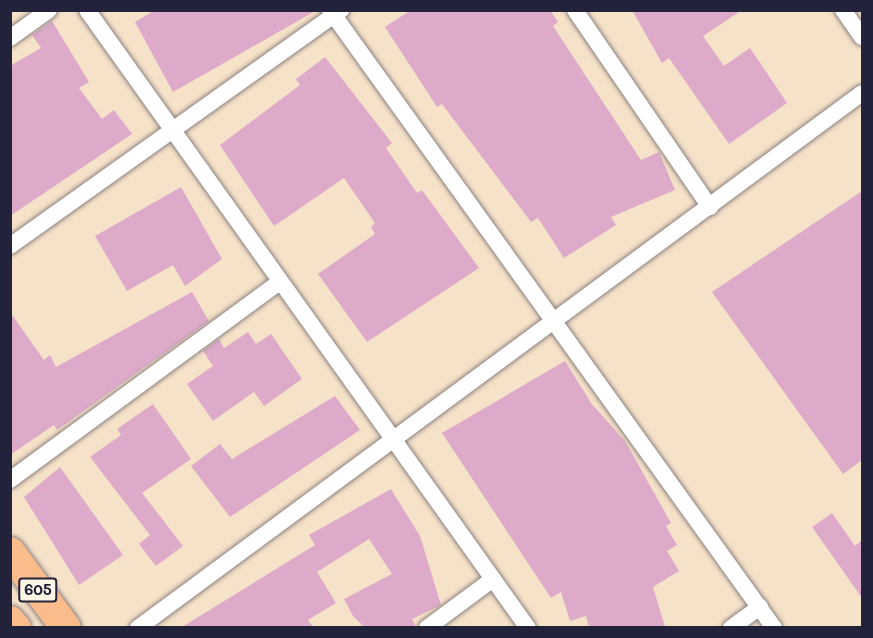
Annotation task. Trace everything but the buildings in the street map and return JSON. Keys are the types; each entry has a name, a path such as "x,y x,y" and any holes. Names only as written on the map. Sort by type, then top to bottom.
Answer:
{"highway":[{"name":"605","path":"10,552 66,627"},
{"name":"605","path":"10,621 16,627"}],"street":[{"path":"10,38 49,10"},
{"path":"87,10 170,132 528,627"},
{"path":"575,10 710,207"},
{"path":"843,10 862,37"},
{"path":"10,246 335,12 774,627"},
{"path":"138,627 394,443 862,93"},
{"path":"10,480 278,283"},
{"path":"427,627 493,579"},
{"path":"731,627 759,607"}]}
